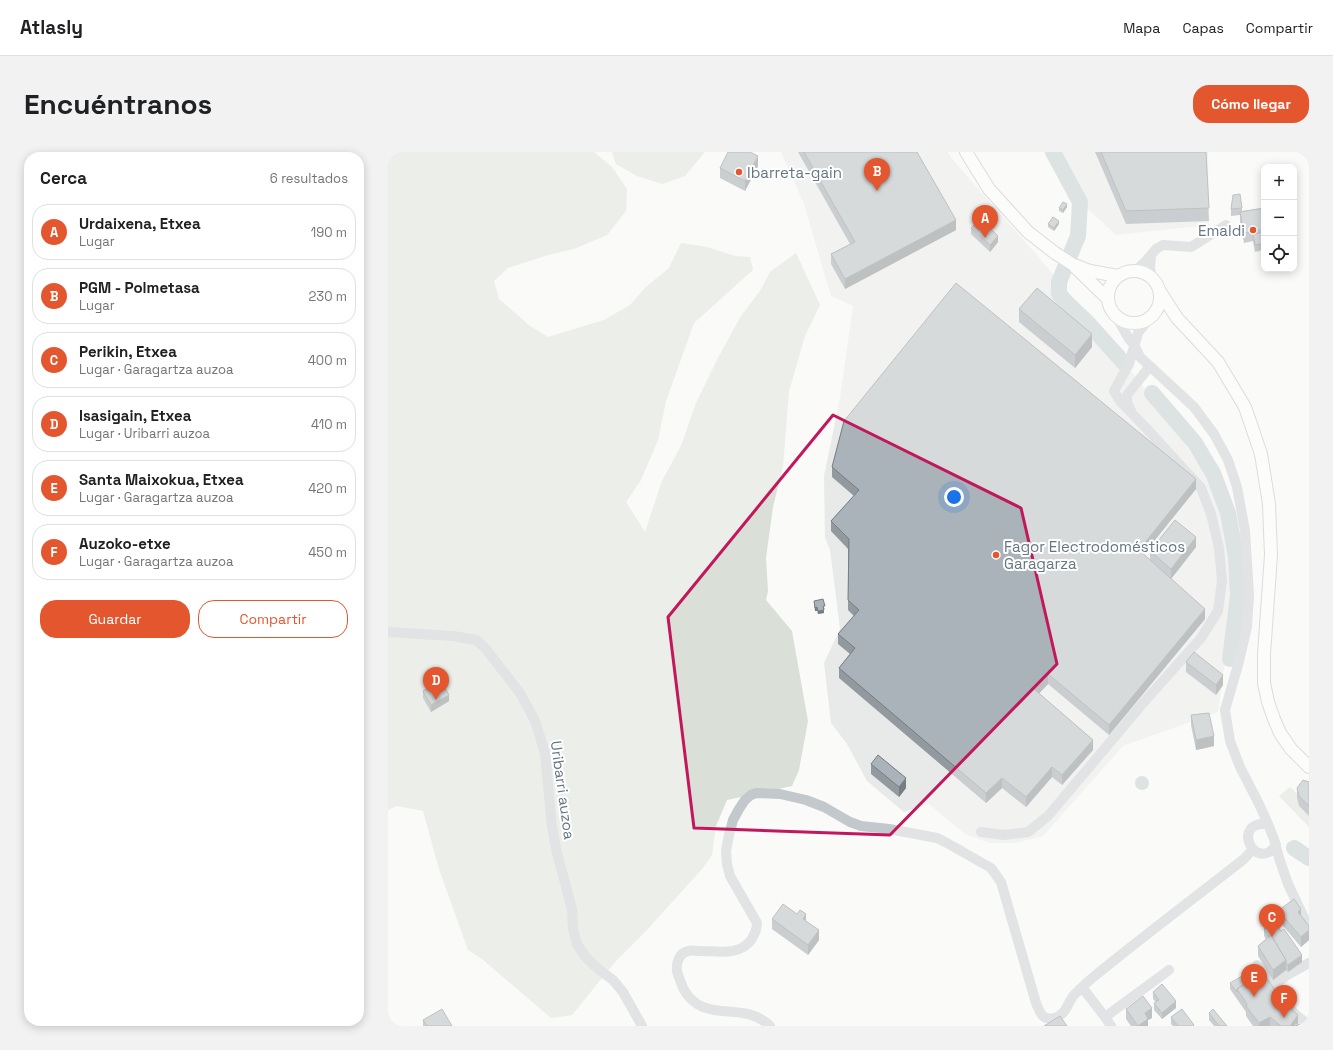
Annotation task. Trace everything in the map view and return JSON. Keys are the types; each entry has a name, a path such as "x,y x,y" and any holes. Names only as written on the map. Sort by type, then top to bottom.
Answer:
{"main road":[{"path":"966,152 989,189 1028,232 1072,264 1090,271 1118,276"},
{"path":"1072,264 1108,299 1116,316 1129,323 1139,323 1151,317 1160,303 1161,294 1157,284 1152,278 1135,271 1125,272 1118,276 1112,283 1108,299"},
{"path":"1159,290 1185,327 1218,362 1245,407 1261,454 1269,504 1271,555 1264,654 1264,683 1268,702 1280,733 1291,749 1309,767"},
{"path":"1151,317 1171,319 1185,327"}],"street":[{"path":"1135,271 1151,256 1156,249 1163,245 1191,247 1226,225"},
{"path":"1151,256 1150,268 1152,278"},
{"path":"1116,316 1128,339 1135,346 1140,357 1194,407 1214,434 1228,460 1237,487 1245,531 1249,595 1247,627 1225,710 1230,741 1240,767 1268,824 1288,884 1309,928"},
{"path":"981,832 1004,835 1028,832 1048,816 1144,702 1201,638 1218,611 1222,580 1219,548 1211,514 1201,488 1120,401 1114,391 1130,364 1138,333 1151,317"},
{"path":"1132,413 1127,402 1126,395 1150,366"},
{"name":"Uribarri auzoa","path":"388,632 454,636 476,640 486,649 520,693 535,721 545,753 552,827 557,853 572,909 573,929 577,944 584,955 598,969 613,980 623,992 642,1026"},
{"path":"770,1026 762,1019 756,1017 748,1016 721,1018 710,1017 700,1013 690,1003 677,971 677,963 679,958 688,951 730,952 741,949 749,943 755,935 757,923 730,876 726,850 733,820 745,800 756,793 780,794 795,797 824,807 837,813 850,822 861,826 889,829 937,838 991,868 1001,882 1027,973 1041,1015 1046,1018 1054,1018 1062,1015 1067,1009 1074,995 1082,987 1130,947 1244,859 1253,849"},
{"path":"1268,824 1260,823 1255,826 1249,832 1248,838 1253,849 1260,853 1266,854 1276,845"},
{"path":"1273,986 1287,975 1309,962"},
{"path":"1257,965 1261,968 1290,1008 1309,1025"},
{"path":"1105,1017 1169,970"},
{"path":"1082,987 1111,1026"}],"highlighted area":[{"path":"833,415 1021,508 1057,664 890,835 694,828 668,617"}],"shaded area":[{"path":"388,152 594,152 612,167 627,189 626,211 607,235 574,249 548,255 508,268 494,281 499,299 530,326 548,337 604,320 630,305 646,287 669,268 681,243 707,247 735,256 750,257 753,270 694,323 666,401 658,440 641,480 626,502 645,532 662,481 681,446 696,403 741,316 760,291 770,272 796,253 820,305 805,336 789,391 783,466 773,507 766,558 768,591 766,600 792,631 808,721 799,770 792,786 727,800 716,826 712,855 702,869 645,932 615,962 572,1015 551,1018 482,959 468,950 439,869 423,811 397,806 388,810"},
{"path":"612,152 705,152 685,176 662,184 637,176 616,164"},
{"path":"781,152 948,152 952,159 1036,254 1094,323 1170,421 1217,492 1232,570 1229,634 1218,712 1123,746 1043,836 1015,843 990,843 965,834 929,804 904,812 867,781 847,744 831,723 824,663 840,629 830,550 825,538 824,476 840,398 853,306 831,296 804,204"},
{"path":"1059,152 1208,152 1209,225 1116,235 1086,207"},
{"path":"1139,776 1145,776 1149,780 1149,786 1145,790 1139,790 1135,786 1135,780"},
{"path":"1290,787 1299,795 1297,798 1299,806 1309,816 1309,827 1279,796"}],"building":[{"path":"728,152 750,152 758,156 745,181 720,168"},
{"path":"804,152 917,152 956,220 845,279 831,254 855,242"},
{"path":"1101,152 1206,152 1209,208 1126,211"},
{"path":"1240,194 1242,208 1231,209 1233,195"},
{"path":"1063,202 1067,204 1063,210 1059,208"},
{"path":"1261,208 1261,230 1244,233 1240,212"},
{"path":"1053,217 1059,221 1054,228 1048,224"},
{"path":"980,219 998,236 990,245 971,228"},
{"path":"1261,233 1261,244 1255,245 1253,234"},
{"name":"Fagor Electrodomésticos Garagarza","path":"956,283 1196,479 1139,550 1205,609 1109,725 1048,674 1034,689 1093,740 1062,775 1052,767 1026,797 1002,778 986,793 839,668 855,648 838,634 859,610 848,600 849,539 831,521 859,490 832,467 844,421"},
{"path":"1037,288 1092,334 1075,355 1019,309"},
{"path":"1175,520 1196,537 1171,569 1150,551"},
{"path":"823,599 825,606 823,606 824,610 818,611 817,607 815,608 814,601"},
{"path":"1194,652 1223,675 1216,685 1186,662"},
{"path":"441,681 449,695 431,705 423,691"},
{"path":"1209,713 1214,736 1196,740 1191,715"},
{"path":"878,755 906,778 899,787 871,764"},
{"path":"1303,780 1309,782 1309,806 1299,796 1297,788"},
{"path":"1294,899 1301,909 1298,912 1309,926 1309,930 1301,937 1279,910"},
{"path":"783,904 797,914 800,910 806,914 803,919 819,930 808,945 772,919"},
{"path":"1273,921 1281,931 1284,929 1302,955 1288,965 1271,935 1269,937 1264,929"},
{"path":"1271,935 1286,960 1273,970 1258,946"},
{"path":"1256,968 1260,974 1237,989 1237,992 1230,983"},
{"path":"1262,972 1283,1001 1298,1015 1290,1026 1281,1026 1270,1017 1259,1023 1246,1006 1247,1004 1237,989"},
{"path":"1162,984 1176,1001 1162,1013 1154,1003 1159,1000 1153,992"},
{"path":"1143,996 1152,1008 1145,1013 1148,1019 1138,1026 1126,1009"},
{"path":"442,1009 452,1026 427,1026 423,1020"},
{"path":"1182,1009 1194,1025 1193,1026 1178,1026 1171,1017"},
{"path":"1213,1009 1227,1026 1219,1026 1209,1013"},
{"path":"1060,1016 1067,1026 1044,1026"},
{"path":"1295,1023 1302,1026 1294,1026"}],"waterway":[{"path":"1053,152 1080,202 1078,236 1059,282 1059,294 1088,323 1124,363"},
{"path":"1152,393 1195,443 1213,473 1228,513 1236,557 1238,595 1230,659"},
{"path":"1294,848 1309,858"}],"place":[{"name":"Ibarreta-gain","path":"739,172"},
{"name":"PGM - Polmetasa","path":"877,191"},
{"name":"Emaldi","path":"1253,230"},
{"name":"Urdaixena, Etxea","path":"985,238"},
{"name":"Fagor Electrodomésticos Garagarza","path":"996,555"},
{"name":"Isasigain, Etxea","path":"436,700"},
{"name":"Perikin, Etxea","path":"1272,937"},
{"name":"Santa Maixokua, Etxea","path":"1254,997"},
{"name":"Auzoko-etxe","path":"1284,1018"}]}
